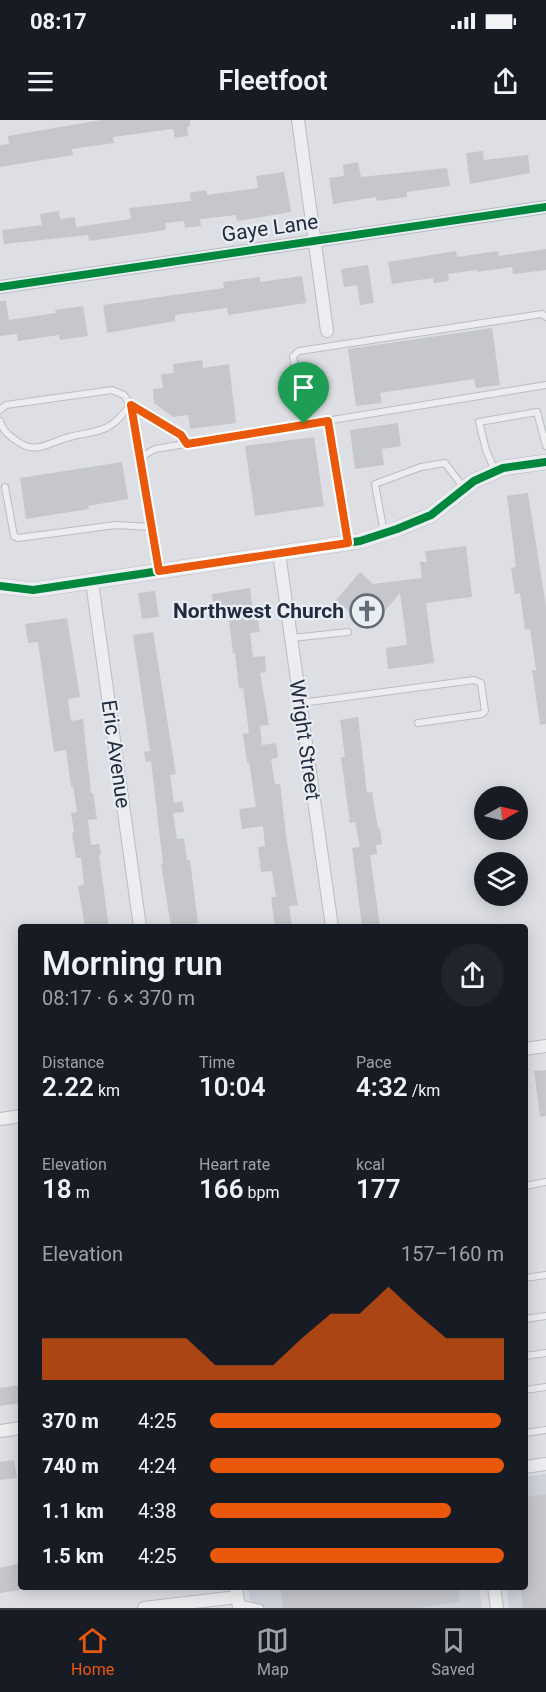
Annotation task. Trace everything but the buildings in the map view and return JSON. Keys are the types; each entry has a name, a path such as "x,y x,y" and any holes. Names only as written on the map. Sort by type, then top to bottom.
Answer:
{"street":[{"path":"298,120 327,331"},
{"name":"Gaye Lane","path":"0,287 546,207"},
{"path":"0,586 33,590 348,543 384,533 431,515 464,488 495,471 546,462"},
{"name":"Wright Street","path":"279,553 332,924"},
{"name":"Eric Avenue","path":"92,582 140,924"},
{"path":"528,1049 546,1046"},
{"path":"0,1119 18,1116"},
{"path":"0,1431 18,1428"},
{"path":"528,1467 546,1464"},
{"path":"494,1590 497,1608"},
{"path":"144,1608 238,1599"}],"lane":[{"path":"304,424 293,356 299,351 542,314 546,317"},
{"path":"141,459 146,453 155,449 546,385"},
{"path":"0,410 6,405 112,390 123,395 131,405 181,435 187,444"},
{"path":"0,421 6,434 21,445 31,448 48,446 62,439 104,429 115,422 131,405"},
{"path":"131,405 159,571"},
{"path":"495,471 486,450 479,422 537,412 546,446"},
{"path":"328,421 348,543"},
{"path":"384,533 375,484 421,467 445,463 464,488"},
{"path":"5,487 14,536 18,538 116,525 152,526"},
{"path":"291,639 348,632"},
{"path":"300,703 474,680 481,683 485,711 482,714 418,723"},
{"path":"528,1185 546,1182"},
{"path":"528,1278 546,1275"},
{"path":"528,1319 546,1316"},
{"path":"528,1356 546,1353"},
{"path":"528,1390 546,1387"},
{"path":"528,1433 546,1430"},
{"path":"238,1599 260,1608"}],"shaded area":[{"path":"546,1474 546,1608 509,1608 506,1590 528,1590 528,1477"},
{"path":"248,1590 479,1590 482,1608 251,1608"}],"cycle path":[{"path":"0,287 546,207"},
{"path":"0,586 33,590 360,541 431,515 474,481 503,468 546,462"}],"place":[{"name":"Northwest Church","path":"367,611"}],"route":[{"path":"131,405 181,435 187,444 304,424 328,421 348,543 159,571 131,405"}]}
